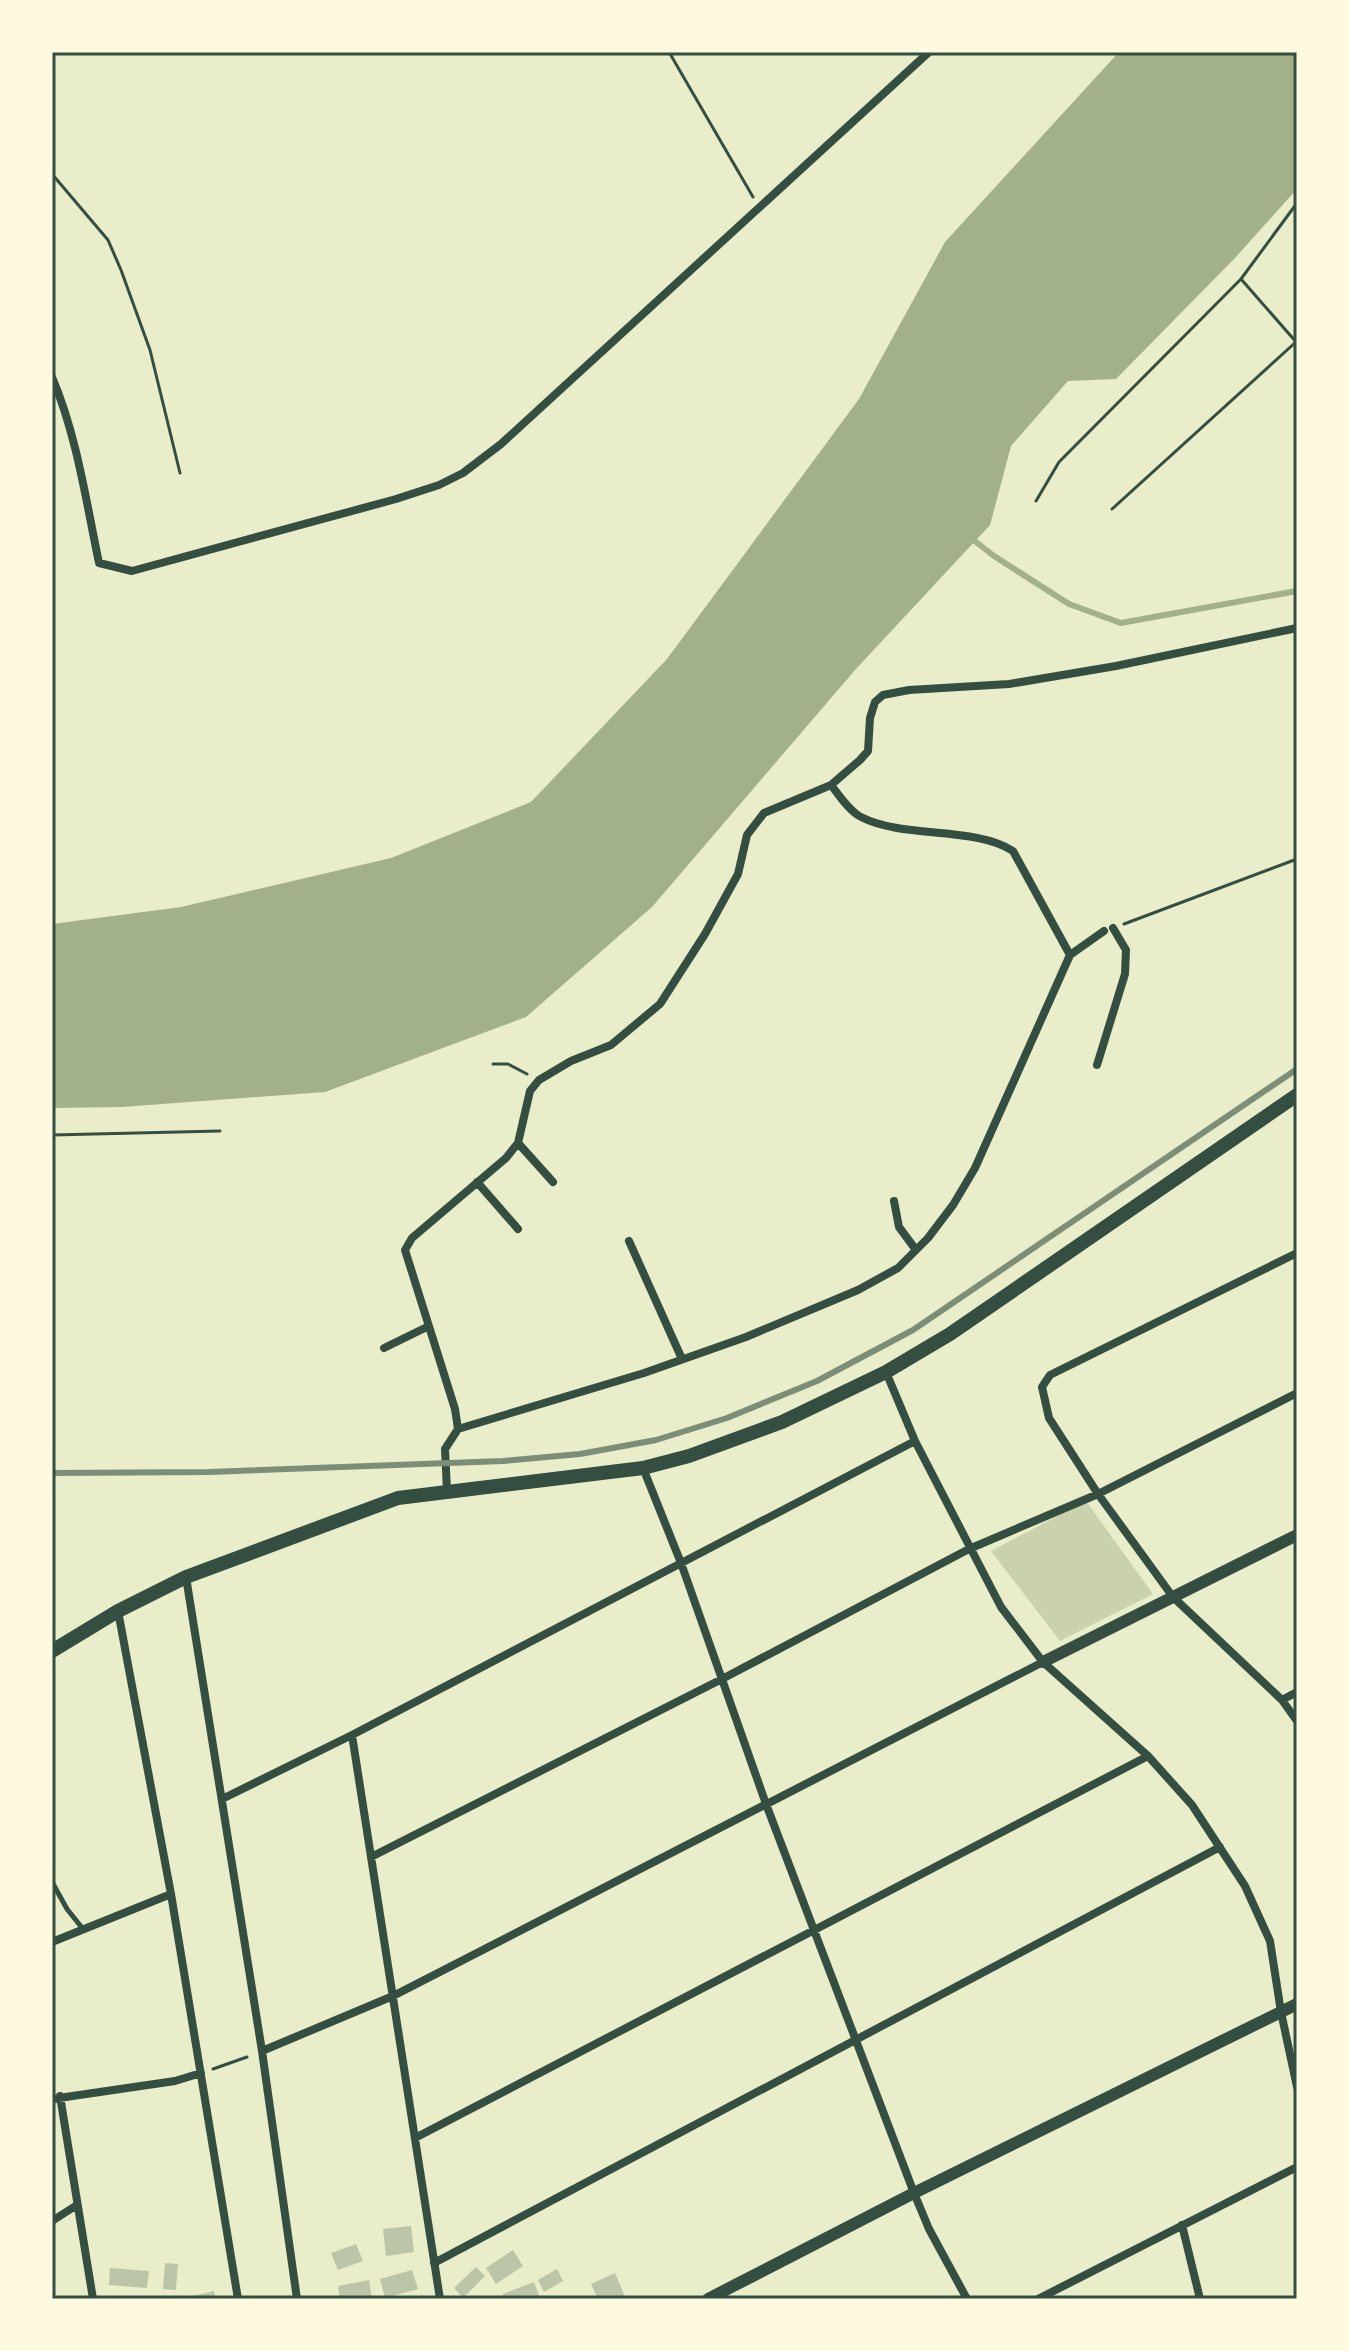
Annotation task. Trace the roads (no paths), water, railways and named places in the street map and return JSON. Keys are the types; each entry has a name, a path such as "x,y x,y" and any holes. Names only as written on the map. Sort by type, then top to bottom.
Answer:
{"main road":[{"path":"52,1651 118,1611 186,1577 398,1498 643,1468 689,1456 782,1422 886,1372 950,1334 1297,1095"}],"street":[{"path":"52,377 74,444 99,563 132,571 439,485 463,473 501,444 929,52"},
{"path":"458,1429 455,1409 405,1250 412,1238 506,1158 518,1143 530,1091 539,1080 571,1061 611,1045 660,1004 705,934 738,874 747,835 764,813 831,785 868,751 870,718 875,702 883,695 909,690 1009,684 1116,666 1297,628"},
{"path":"831,785 858,816 920,831 1001,843 1013,851 1070,955"},
{"path":"447,1491 445,1449 458,1429 746,1337 858,1290 898,1268 953,1205 975,1168 1070,955 1109,929 1126,950 1125,974 1097,1065"},
{"path":"518,1143 553,1182"},
{"path":"477,1182 518,1229"},
{"path":"894,1201 899,1227 916,1250"},
{"path":"629,1241 682,1359"},
{"path":"1297,1253 1050,1375 1042,1387 1049,1418 1098,1494 1173,1597 1282,1700 1297,1721"},
{"path":"384,1348 429,1326"},
{"path":"886,1372 915,1441 1001,1607 1043,1662 1148,1756 1192,1805 1245,1886 1270,1941 1297,2087"},
{"path":"371,1857 722,1679 969,1549 1098,1494 1297,1393"},
{"path":"222,1799 352,1735 915,1441"},
{"path":"643,1468 681,1563 766,1804 914,2193 929,2229 967,2299"},
{"path":"262,2051 393,1996 1297,1535"},
{"path":"186,1577 262,2051 297,2299"},
{"path":"118,1611 171,1894 238,2299"},
{"path":"1282,1700 1297,1692"},
{"path":"352,1735 440,2299"},
{"path":"415,2138 1148,1756"},
{"path":"434,2263 1220,1847"},
{"path":"52,1942 171,1894"},
{"path":"708,2299 914,2193 1297,2004"},
{"path":"93,2299 56,2097 175,2081 201,2073"},
{"path":"1038,2299 1297,2167"},
{"path":"52,2221 77,2205"},
{"path":"1182,2225 1200,2299"}],"lane":[{"path":"52,1882 67,1909 84,1929"}],"waterway":[{"path":"971,538 1069,604 1121,623 1297,591"}],"railway":[{"path":"52,1473 209,1472 503,1461 580,1454 656,1440 727,1418 817,1381 913,1330 1297,1069"}]}
